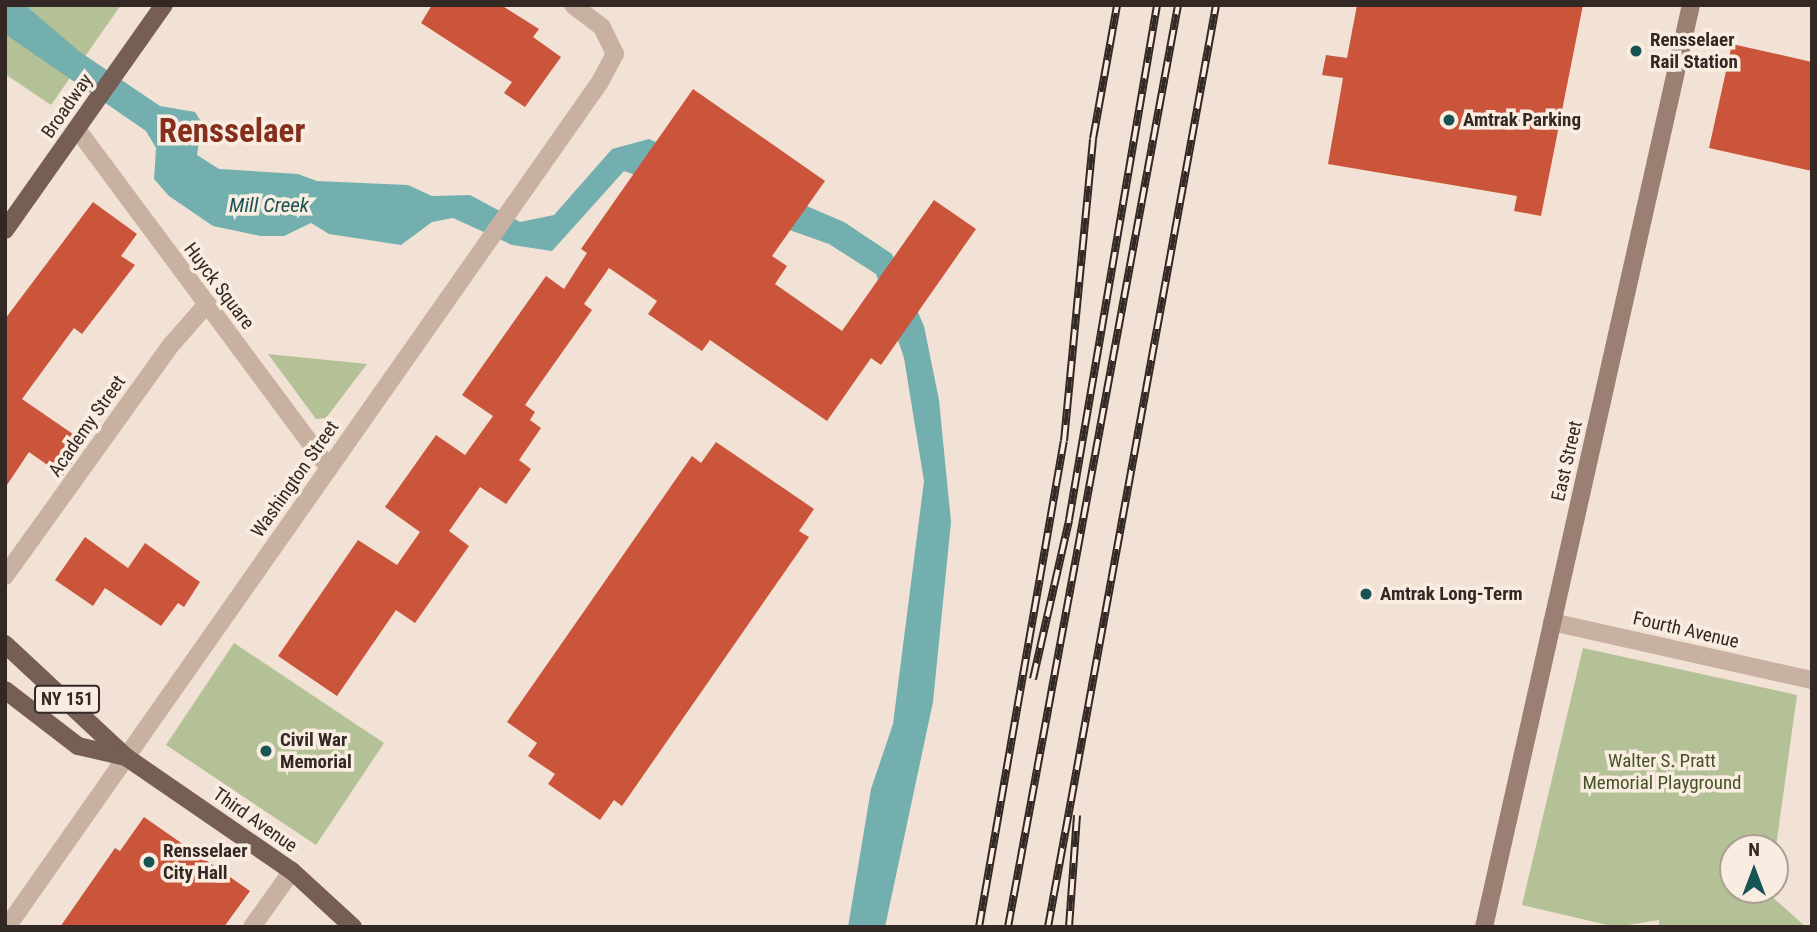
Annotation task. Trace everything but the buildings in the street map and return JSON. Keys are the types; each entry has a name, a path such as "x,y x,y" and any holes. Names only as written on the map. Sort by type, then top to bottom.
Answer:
{"main road":[{"name":"Broadway","path":"5,230 164,5"},
{"name":"Third Avenue","path":"5,643 125,757 292,871 353,927"},
{"name":"Third Avenue","path":"5,690 78,746 125,757"}],"street":[{"name":"Washington Street","path":"6,927 615,54 602,27 573,5"},
{"name":"East Street","path":"1484,927 1690,5"},
{"name":"Huyck Square","path":"79,126 328,467"},
{"name":"Academy Street","path":"5,576 171,345 207,304"},
{"name":"Fourth Avenue","path":"1552,622 1812,680"},
{"path":"252,927 292,871"}],"green space":[{"path":"5,5 121,5 51,105 5,74"},
{"path":"268,354 367,364 326,418 316,419"},
{"path":"234,643 384,743 316,845 166,745"},
{"name":"Walter S. Pratt Memorial Playground","path":"1583,648 1797,695 1778,834 1719,834 1719,904 1780,904 1806,927 1659,927 1659,920 1616,927 1522,905"}],"water":[{"name":"Mill Creek","path":"5,5 25,5 80,52 160,106 195,112 202,123 197,155 219,169 298,174 317,181 408,185 432,196 470,195 520,222 554,215 612,149 649,139 844,222 892,254 924,326 939,400 951,522 933,702 885,927 848,927 871,789 893,724 924,481 904,358 876,274 829,244 624,171 552,251 512,245 453,218 432,222 401,245 329,234 311,223 284,236 261,236 213,226 169,196 154,179 156,148 146,131 5,34"}],"railway":[{"path":"979,927 1064,441 1093,139 1117,5"},
{"path":"1033,679 1069,520 1157,5"},
{"path":"1008,927 1178,5"},
{"path":"1048,927 1216,5"},
{"path":"1069,927 1077,815"}],"place":[{"name":"Rensselaer Rail Station","path":"1636,51"},
{"name":"Amtrak Parking","path":"1449,120"},
{"name":"Amtrak Long-Term","path":"1366,594"},
{"name":"Civil War Memorial","path":"266,751"},
{"name":"Rensselaer City Hall","path":"149,862"}],"district":[{"name":"Rensselaer","path":"232,131"}]}
